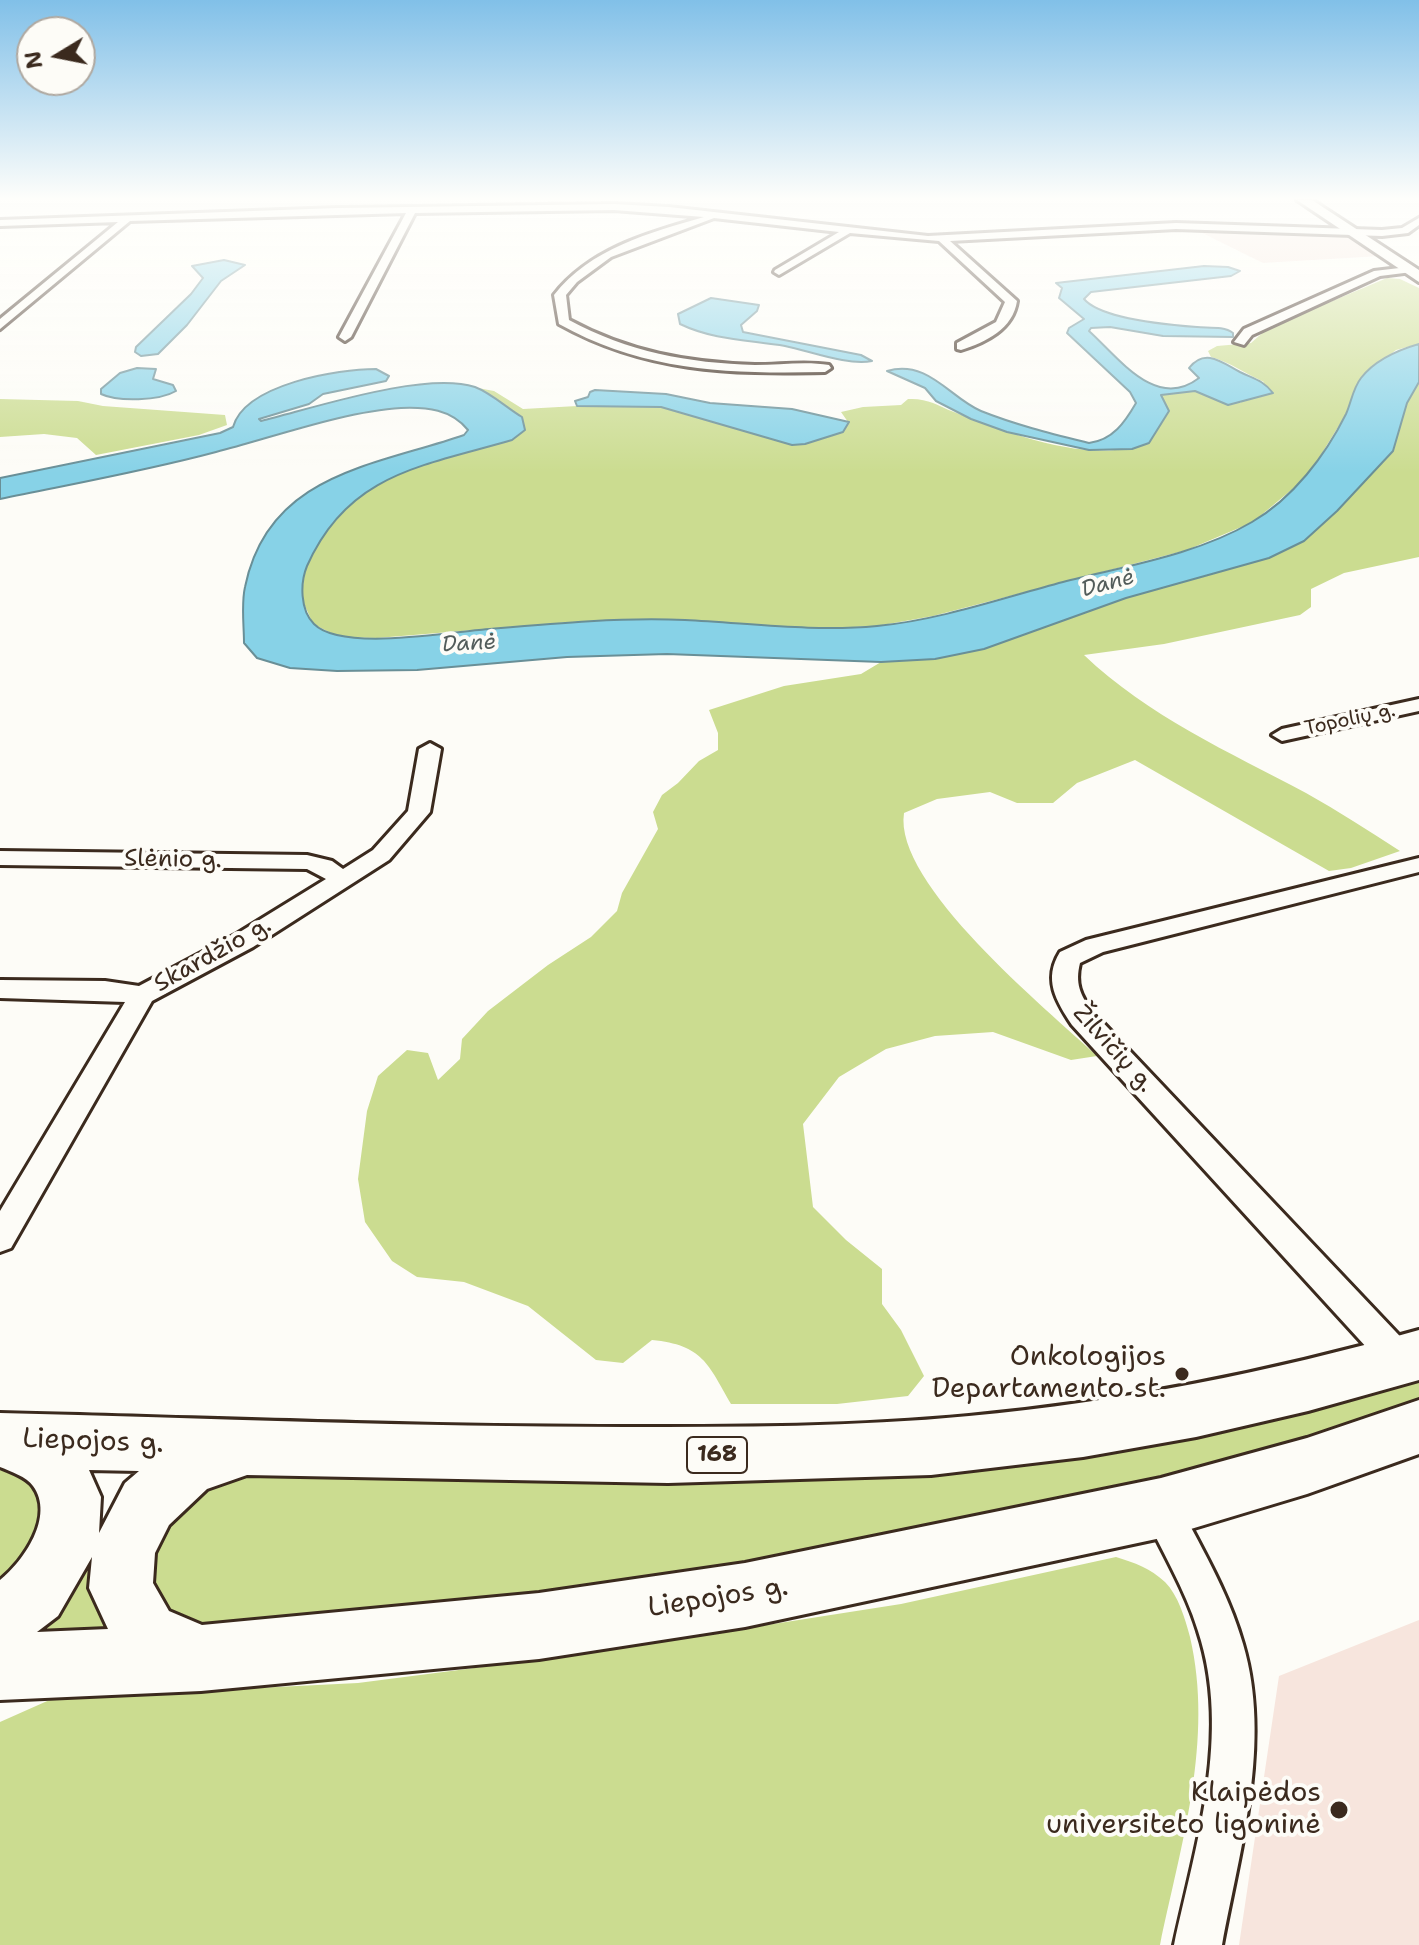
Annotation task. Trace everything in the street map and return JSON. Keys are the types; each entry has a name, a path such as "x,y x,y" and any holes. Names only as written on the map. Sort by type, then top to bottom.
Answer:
{"main road":[{"name":"Liepojos g.","path":"3,1440 559,1455 818,1454 967,1444 1108,1428 1259,1397 1410,1358"},
{"name":"Liepojos g.","path":"0,1667 201,1658 539,1626 745,1595 1161,1508 1307,1466 1419,1427"},
{"path":"0,1620 35,1593 68,1540 71,1497 53,1463 3,1440"},
{"path":"201,1658 146,1634 121,1588 124,1549 147,1504 187,1468 252,1447"}],"street":[{"path":"0,325 41,291"},
{"path":"345,337 369,291"},
{"path":"563,291 560,295 563,322 608,346 670,362 736,368 825,368"},
{"path":"961,346 999,326 1008,316 1011,301 1000,291"},
{"path":"1240,342 1248,332 1339,291"},
{"name":"Topolių g.","path":"1282,735 1419,705"},
{"name":"Skardžio g.","path":"0,1239 142,995 244,941 381,855 419,812 430,749"},
{"name":"Slėnio g.","path":"0,858 307,862 324,866 342,880"},
{"name":"Žilvičių g.","path":"1410,1358 1082,1018 1068,998 1061,975 1069,958 1095,946 1419,865"},
{"path":"0,989 105,990 142,995"},
{"path":"1161,1508 1210,1610 1224,1647 1232,1687 1234,1726 1227,1793 1198,1945"}],"shaded area":[{"name":"Klaipėdos universiteto ligoninė","path":"1419,1620 1419,1945 1239,1945 1279,1676"}],"green space":[{"path":"1357,291 1419,291 1419,344 1396,350 1360,379 1346,414 1308,476 1253,522 1187,550 933,616 877,626 805,629 682,620 571,622 377,638 339,637 313,624 302,599 304,573 322,534 353,501 384,478 420,466 522,417 478,388 494,391 523,409 661,407 759,434 848,422 841,412 863,407 901,405 908,399 915,399 932,402 1000,429 1050,444 1101,451 1149,443 1160,395 1195,391 1240,403 1264,382 1211,357 1208,351 1217,346 1251,343 1268,328"},
{"path":"1419,382 1419,557 1344,573 1311,589 1311,607 1300,615 1164,644 1084,655 1162,715 1318,800 1400,851 1351,868 1329,871 1135,760 1077,783 1053,803 1017,803 990,792 937,799 904,813 907,842 922,874 947,909 1011,977 1097,1056 1071,1060 993,1032 935,1036 886,1049 839,1077 803,1124 813,1207 846,1240 882,1269 882,1304 901,1330 924,1376 908,1396 837,1404 731,1404 709,1367 683,1346 652,1340 623,1363 596,1360 528,1306 464,1282 417,1277 392,1261 365,1222 358,1179 367,1111 378,1076 407,1050 428,1053 438,1080 460,1059 462,1039 488,1011 591,937 617,911 622,893 658,829 653,812 662,795 699,761 718,750 718,733 709,710 784,686 861,674 881,662 935,659 984,649 1126,598 1269,558 1314,532 1393,451 1407,403"},
{"path":"0,399 78,401 103,406 225,415 227,425 199,435 96,455 77,438 44,434 0,437"},
{"path":"1419,1379 1419,1399 1265,1450 938,1530 542,1600 208,1635 160,1622 142,1568 199,1474 438,1474 729,1482 921,1474"},
{"path":"0,1463 24,1470 53,1501 0,1606"},
{"path":"90,1556 124,1639 3,1646"},
{"path":"1116,1557 1148,1570 1170,1587 1186,1622 1196,1676 1197,1753 1192,1792 1160,1945 0,1945 0,1722 54,1698 358,1683 575,1655 901,1604"}],"water":[{"path":"193,291 213,291 187,325 158,354 141,356 135,352 136,347"},
{"path":"1061,291 1102,291 1091,292 1084,299 1105,312 1137,320 1221,328 1233,333 1233,337 1163,336 1110,327 1091,328 1089,331 1126,366 1153,385 1183,387 1199,378 1189,368 1201,358 1208,358 1221,361 1258,380 1273,393 1228,405 1195,391 1161,395 1169,411 1149,443 1132,449 1089,450 1007,432 971,419 936,401 925,388 887,371 915,370 981,411 1021,425 1089,443 1105,438 1117,429 1136,403 1130,392 1067,333 1069,328 1084,319 1059,298"},
{"path":"711,298 759,305 757,311 741,325 743,332 861,355 872,361 841,360 785,346 718,336 680,324 678,314"},
{"name":"Danė","path":"1419,344 1419,382 1407,403 1393,451 1304,541 1269,558 1126,598 984,649 935,659 881,662 667,654 567,657 417,670 337,671 290,668 257,658 244,643 244,594 257,549 276,520 301,497 330,480 464,435 468,430 454,418 429,409 401,408 357,414 162,465 0,499 0,478 220,433 233,427 241,412 255,400 274,390 317,376 376,369 389,376 386,381 323,394 309,404 259,419 399,387 453,383 475,387 493,397 522,417 525,430 512,440 392,478 366,492 344,511 324,535 303,580 303,596 309,618 327,632 368,639 393,638 634,619 805,628 877,626 947,614 1160,558 1208,543 1252,522 1281,501 1318,460 1338,430 1361,378 1387,356"},
{"path":"137,368 156,369 153,379 173,385 176,391 160,397 138,399 101,394 101,389 120,373"},
{"path":"595,390 666,394 710,403 792,409 849,422 843,432 792,445 661,407 577,406 575,401 588,397"}],"place":[{"name":"Onkologijos Departamento st.","path":"1182,1374"},
{"name":"Klaipėdos universiteto ligoninė","path":"1339,1810"}]}
